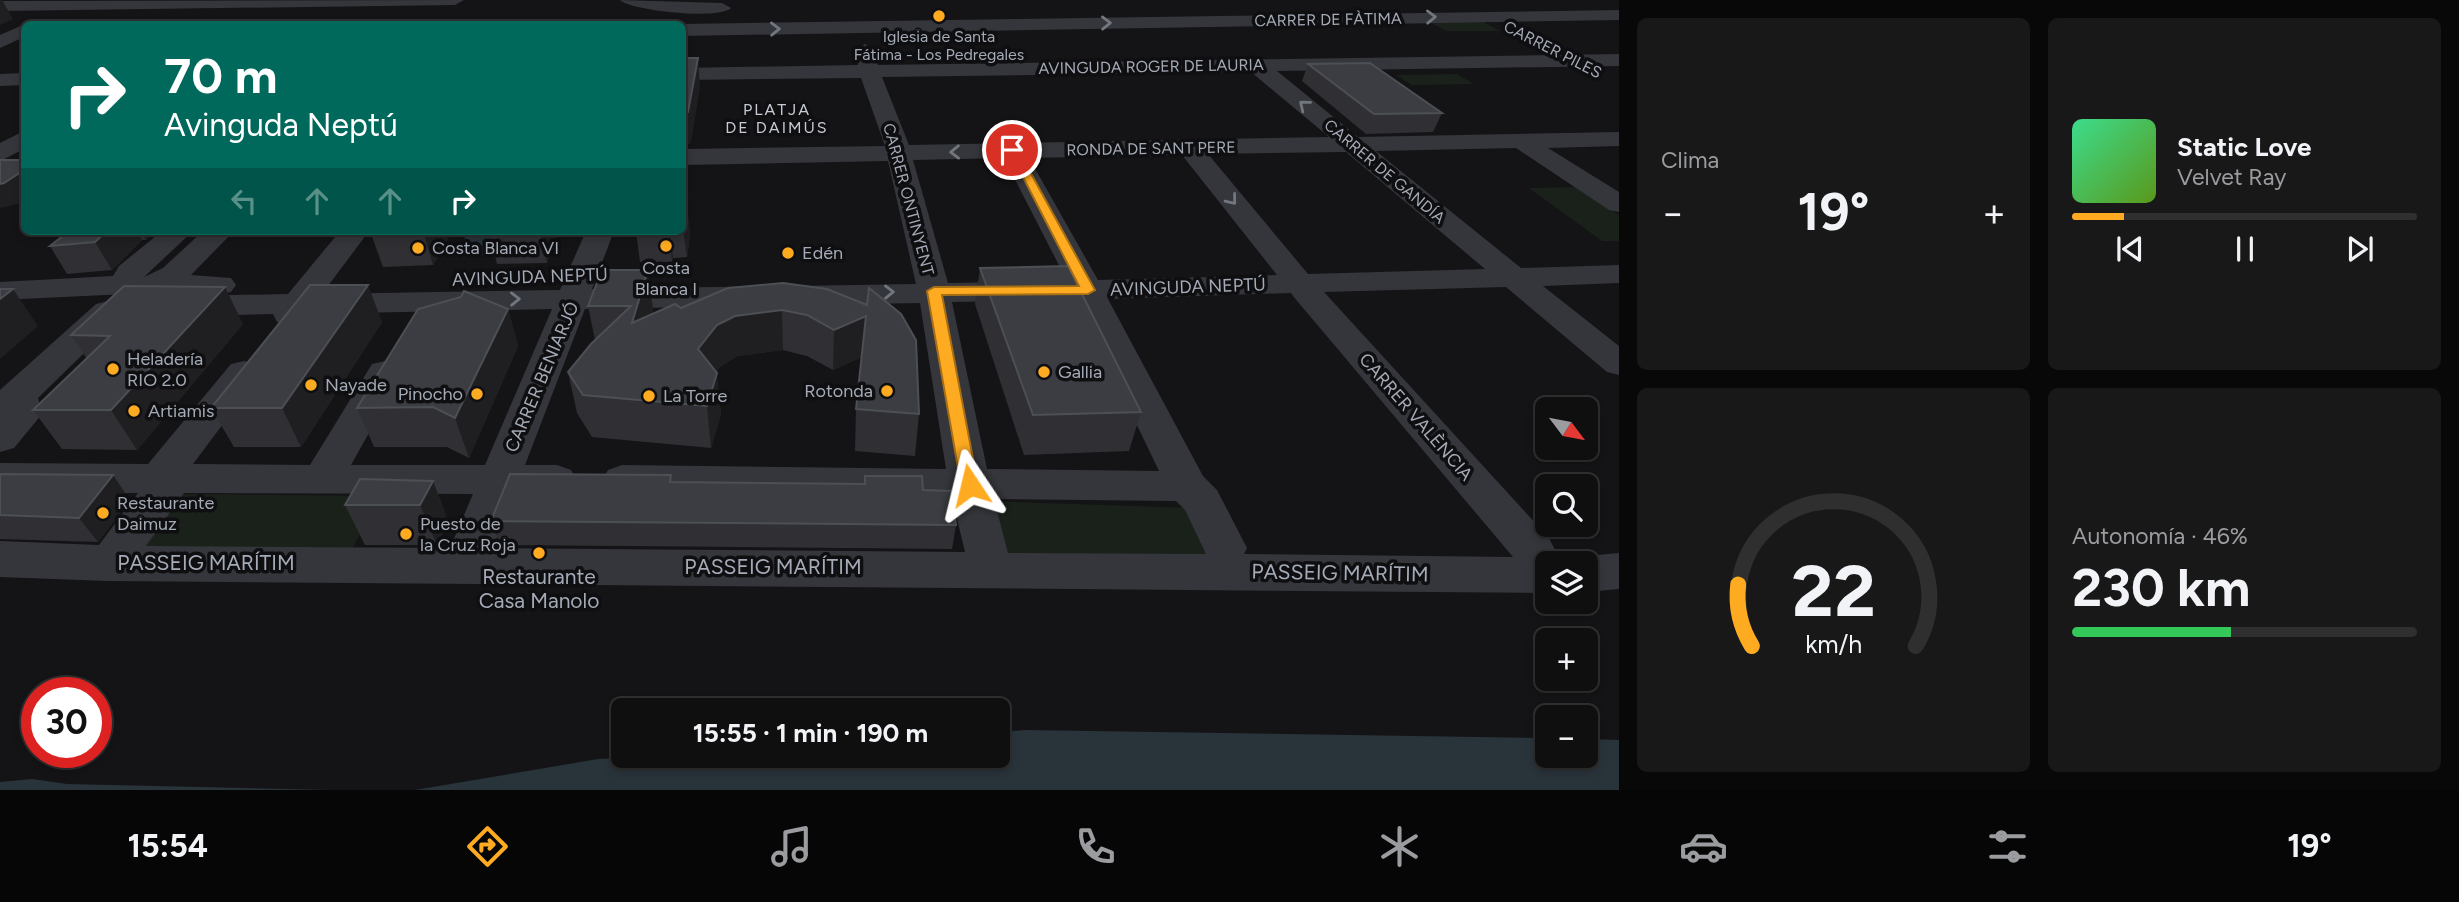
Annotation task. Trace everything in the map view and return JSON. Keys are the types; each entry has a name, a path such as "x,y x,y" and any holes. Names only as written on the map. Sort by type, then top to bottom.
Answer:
{"street":[{"path":"0,6 90,2 455,0"},
{"path":"441,15 455,0"},
{"path":"629,0 684,8 734,5 725,29 718,73"},
{"path":"1325,0 1353,19"},
{"name":"CARRER PILES","path":"1474,0 1497,16 1619,82"},
{"path":"42,21 68,8 90,2"},
{"path":"1020,3 1067,68"},
{"path":"964,4 974,25"},
{"path":"1173,5 1192,22"},
{"name":"CARRER DE FÀTIMA","path":"686,30 1619,15"},
{"path":"1225,21 1283,64"},
{"name":"CARRER ONTINYENT","path":"861,27 869,71 898,153 930,279 970,485 987,551"},
{"path":"0,43 21,32"},
{"path":"0,43 21,44"},
{"name":"AVINGUDA ROGER DE LAURIA","path":"686,74 1619,60"},
{"name":"CARRER DE GANDÍA","path":"1256,65 1619,364"},
{"path":"0,80 21,79"},
{"name":"RONDA DE SANT PERE","path":"686,157 1619,139"},
{"path":"0,153 21,140"},
{"path":"1521,141 1619,204"},
{"name":"CARRER VALÈNCIA","path":"1189,147 1291,273 1535,557"},
{"path":"1012,150 1187,486 1202,500 1225,548"},
{"path":"0,168 21,168"},
{"path":"123,300 130,273 174,235"},
{"path":"0,439 23,414 9,400 123,300 174,275 216,235"},
{"path":"306,293 352,235"},
{"name":"CARRER BENIARJÓ","path":"500,479 599,235"},
{"name":"AVINGUDA NEPTÚ","path":"123,300 580,286 930,279 1081,279 1502,267 1619,254"},
{"name":"AVINGUDA NEPTÚ","path":"1502,267 1619,274"},
{"name":"AVINGUDA NEPTÚ","path":"306,293 427,301 580,286"},
{"path":"0,290 123,300"},
{"name":"PASSEIG MARÍTIM","path":"121,546 166,478 306,293"},
{"path":"0,310 123,300"},
{"path":"322,479 427,301"},
{"path":"0,478 500,479 1187,486"},
{"path":"472,547 500,479"},
{"name":"PASSEIG MARÍTIM","path":"0,559 136,563 1535,563"},
{"path":"1598,573 1619,571"}],"shaded area":[{"path":"1478,19 1500,31 1446,31 1426,20"},
{"path":"1457,74 1474,84 1412,85 1396,75"},
{"path":"1578,187 1619,215 1619,241 1602,241 1529,188"},
{"path":"466,235 494,235 487,255 456,257"},
{"path":"173,494 380,496 350,553 130,551"},
{"path":"986,501 1191,508 1213,560 1000,560"},
{"path":"1010,731 1535,738 1535,768 1598,768 1598,739 1619,740 1619,790 415,790 611,758 611,768 1010,768"},
{"path":"32,779 67,784 330,790 0,790 0,782"}],"building":[{"path":"686,58 698,58 686,113"},
{"path":"1370,63 1442,113 1374,114 1308,64"},
{"path":"0,160 21,160 21,172 0,184"},
{"path":"64,235 103,235 95,242 50,246"},
{"path":"1068,266 1141,412 1033,415 980,268"},
{"path":"602,270 648,270 632,323 675,304 681,308 728,288 783,283 827,289 867,305 869,288 901,314 916,340 919,414 856,409 866,316 834,330 807,315 782,310 735,316 717,325 698,349 717,373 707,406 583,395 568,372 591,344 631,306 588,306"},
{"path":"310,285 368,285 282,408 211,408"},
{"path":"124,286 225,287 111,410 33,410 110,336 71,335"},
{"path":"0,289 13,289 0,299"},
{"path":"464,291 508,309 455,418 433,407 357,408 418,309 461,297"},
{"path":"0,474 113,475 79,518 0,515"},
{"path":"510,474 671,475 670,482 865,484 865,476 922,476 923,490 951,491 956,525 491,521"},
{"path":"360,479 433,481 420,505 345,505"}],"place":[{"name":"Iglesia de Santa Fátima - Los Pedregales","path":"939,16"},
{"name":"Costa Blanca I","path":"666,246"},
{"name":"Costa Blanca VI","path":"418,248"},
{"name":"Edén","path":"788,253"},
{"name":"Heladería RIO 2.0","path":"113,369"},
{"name":"Gallia","path":"1044,372"},
{"name":"Nayade","path":"311,385"},
{"name":"Rotonda","path":"887,391"},
{"name":"Pinocho","path":"477,394"},
{"name":"La Torre","path":"649,396"},
{"name":"Artiamis","path":"134,411"},
{"name":"Restaurante Daimuz","path":"103,513"},
{"name":"Puesto de la Cruz Roja","path":"406,534"},
{"name":"Restaurante Casa Manolo","path":"539,553"}],"district":[{"name":"PLATJA DE DAIMÚS","path":"777,118"}],"route":[{"path":"970,485 934,291 1088,290 1012,150"}]}
